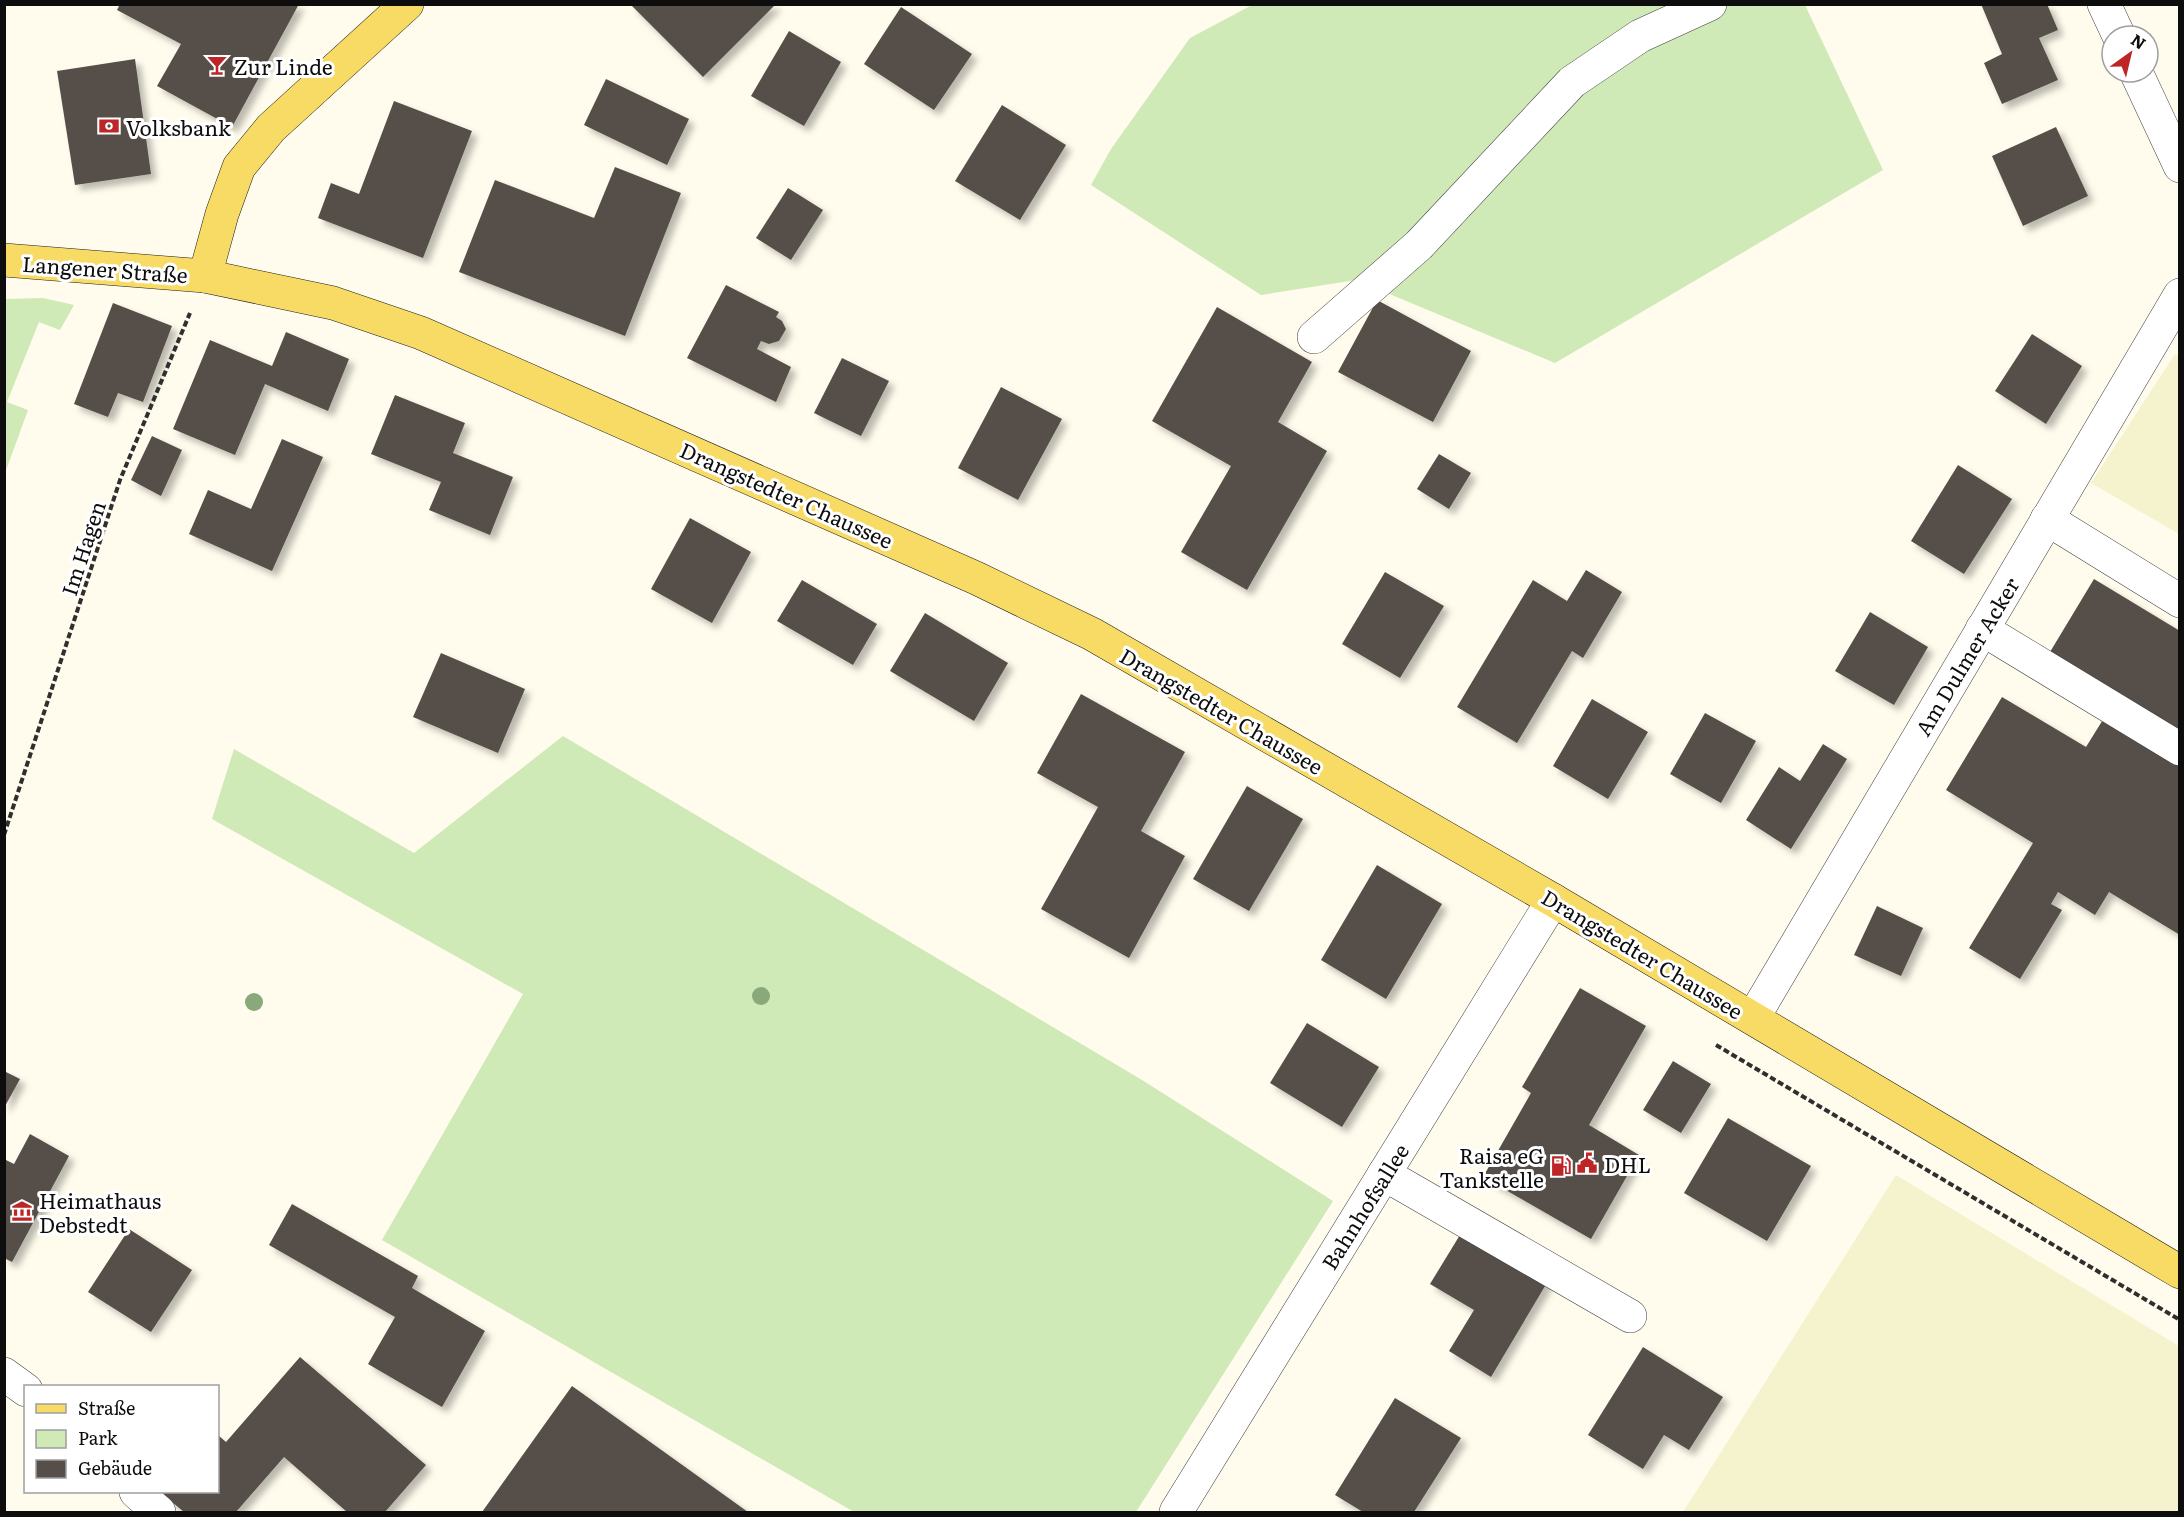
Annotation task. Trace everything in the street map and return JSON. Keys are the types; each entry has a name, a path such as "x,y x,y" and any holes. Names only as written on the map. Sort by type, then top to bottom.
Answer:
{"main road":[{"path":"205,276 222,214 239,167 271,128 407,4"},
{"name":"Langener Straße","path":"4,261 205,276"},
{"name":"Drangstedter Chaussee","path":"205,276 333,303 421,333 976,578 1092,634 1553,900 2180,1272"}],"street":[{"path":"1314,337 1419,245 1572,82 1640,36 1710,4"},
{"path":"2104,4 2113,24"},
{"path":"2142,84 2180,166"},
{"name":"Am Dulmer Acker","path":"1753,1018 2180,295"},
{"path":"2048,519 2180,601"},
{"path":"1982,629 2180,749"},
{"name":"Bahnhofsallee","path":"1176,1512 1553,900"},
{"path":"1384,1174 1630,1316"},
{"path":"4,1374 24,1389"},
{"path":"138,1493 159,1512"}],"path":[{"name":"Im Hagen","path":"4,835 120,480 205,276"}],"shaded area":[{"path":"2175,354 2180,357 2179,534 2091,483"},
{"path":"1896,1175 2179,1346 2179,1512 1683,1512"}],"green space":[{"path":"1254,4 1805,5 1883,170 1555,363 1356,280 1261,295 1091,185 1111,149 1190,38"},
{"path":"43,298 74,305 60,330 39,322 7,402 28,410 5,473 5,299"},
{"path":"563,736 1142,1080 1333,1201 1136,1512 854,1512 382,1240 523,994 212,819 234,749 414,853"}],"building":[{"name":"Zur Linde","path":"120,4 299,4 232,127 157,86 181,44 117,10"},
{"path":"630,4 776,4 703,77"},
{"path":"1981,4 2047,4 2058,30 2039,38 2058,80 2002,104 1984,63 2002,54"},
{"path":"901,7 972,54 934,110 864,64"},
{"path":"789,31 841,62 804,126 751,96"},
{"path":"135,59 151,174 75,185 57,71"},
{"path":"606,79 689,119 667,165 584,125"},
{"path":"394,101 472,131 423,258 318,218 331,183 359,194"},
{"path":"1002,105 1066,145 1020,220 955,181"},
{"path":"2056,127 2088,196 2023,226 1992,156"},
{"path":"615,167 681,193 625,336 459,272 495,180 594,218"},
{"path":"788,188 823,210 791,260 756,238"},
{"path":"726,285 779,312 776,317 782,321 786,329 779,341 769,344 761,341 757,349 791,367 776,402 687,358"},
{"path":"1377,300 1471,351 1433,422 1338,372"},
{"path":"113,303 172,326 143,402 118,393 108,417 74,404"},
{"path":"1217,307 1312,362 1278,422 1327,451 1247,590 1181,552 1231,466 1152,421"},
{"path":"286,332 349,359 328,411 265,384 235,455 173,429 210,340 272,366"},
{"path":"2032,334 2082,366 2046,424 1995,391"},
{"path":"842,358 889,381 861,436 814,413"},
{"path":"1001,387 1062,419 1018,500 958,468"},
{"path":"395,395 465,423 453,453 513,477 490,535 429,510 441,482 371,454"},
{"path":"152,436 182,450 161,496 131,480"},
{"path":"282,439 323,457 272,571 189,534 208,490 251,509"},
{"path":"1439,454 1471,473 1449,509 1417,489"},
{"path":"1958,465 2012,499 1964,574 1911,541"},
{"path":"690,518 751,552 712,623 651,589"},
{"path":"1586,570 1622,592 1583,658 1572,651 1517,743 1457,707 1533,580 1567,601"},
{"path":"1385,572 1444,606 1400,678 1342,644"},
{"path":"2094,579 2180,631 2180,731 2050,652"},
{"path":"802,580 877,624 853,665 777,621"},
{"path":"1870,612 1928,647 1894,705 1835,671"},
{"path":"925,613 1008,663 974,721 890,671"},
{"path":"441,653 525,689 498,753 413,717"},
{"path":"1081,694 1185,752 1141,831 1185,856 1129,958 1041,909 1098,807 1037,773"},
{"path":"2002,697 2086,747 2104,718 2180,764 2180,935 2109,892 2095,915 2058,892 2051,904 2062,910 2020,979 1969,948 2033,843 1946,790"},
{"path":"1592,699 1648,732 1608,799 1553,766"},
{"path":"1705,713 1756,741 1721,803 1670,774"},
{"path":"1823,744 1847,759 1791,849 1746,820 1779,767 1800,781"},
{"path":"1247,786 1303,819 1249,911 1193,879"},
{"path":"1377,865 1442,904 1386,999 1321,960"},
{"path":"1877,906 1923,928 1901,976 1854,955"},
{"path":"1580,988 1646,1026 1589,1125 1639,1155 1591,1239 1483,1177 1531,1093 1522,1087"},
{"path":"1307,1023 1379,1067 1342,1127 1270,1083"},
{"path":"1673,1061 1711,1084 1681,1133 1643,1110"},
{"path":"4,1071 20,1079 4,1108"},
{"path":"1728,1118 1811,1166 1767,1241 1684,1193"},
{"name":"Heimathaus Debstedt","path":"30,1134 69,1156 12,1262 4,1258 4,1159 14,1164"},
{"path":"292,1204 418,1276 412,1288 485,1331 442,1407 368,1364 395,1317 269,1245"},
{"path":"129,1229 192,1270 151,1332 88,1292"},
{"path":"1463,1230 1548,1281 1491,1377 1449,1351 1474,1310 1430,1284"},
{"path":"1643,1347 1723,1397 1689,1450 1664,1435 1643,1469 1588,1435"},
{"path":"300,1357 426,1465 385,1512 347,1512 284,1457 236,1512 184,1512 161,1493 219,1493 219,1436 226,1442"},
{"path":"572,1386 748,1512 482,1512"},
{"path":"1395,1398 1461,1438 1414,1512 1363,1512 1335,1495"}],"place":[{"name":"Zur Linde","path":"217,65"},
{"name":"Volksbank","path":"109,126"},
{"name":"DHL","path":"1587,1163"},
{"name":"Raisa eG Tankstelle","path":"1561,1166"},
{"name":"Heimathaus Debstedt","path":"22,1211"}]}
